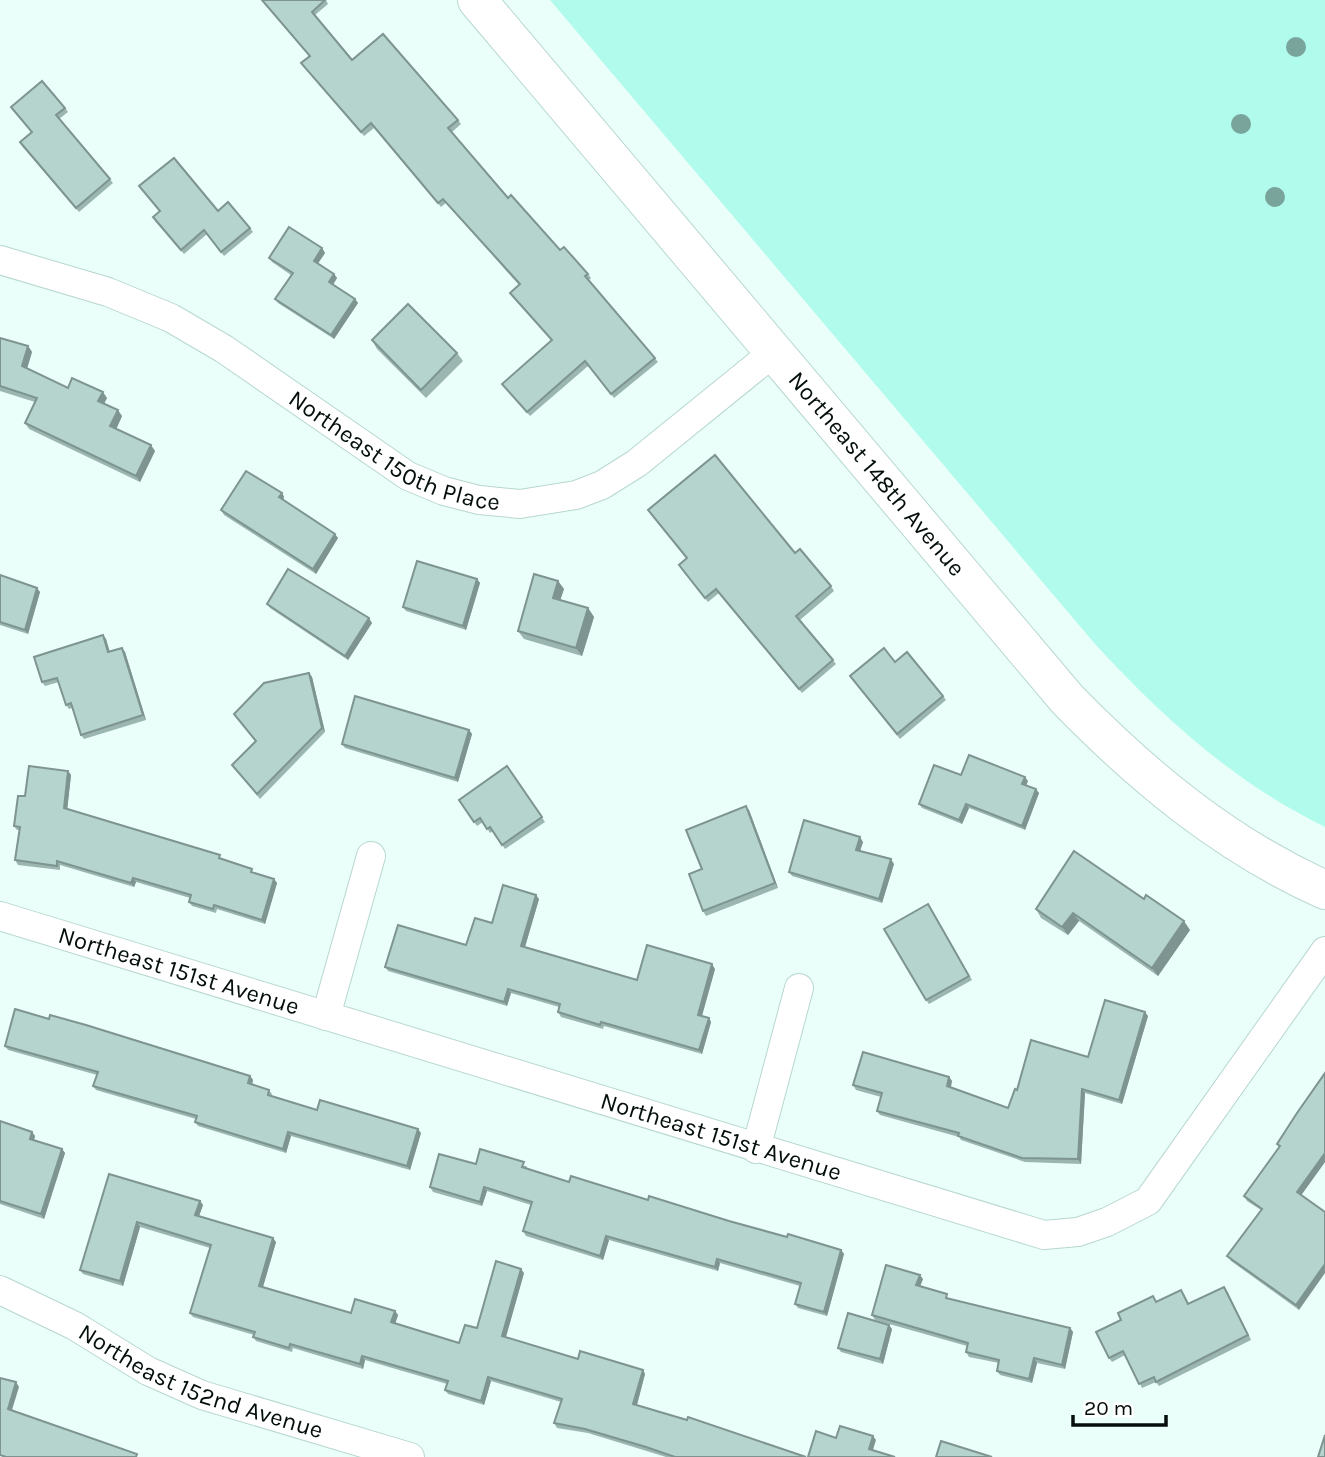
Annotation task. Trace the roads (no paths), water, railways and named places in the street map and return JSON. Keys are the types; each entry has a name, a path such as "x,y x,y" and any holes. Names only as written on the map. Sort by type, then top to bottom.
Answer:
{"main road":[{"name":"Northeast 148th Avenue","path":"477,0 1067,699 1116,749 1216,830 1325,890"}],"street":[{"name":"Northeast 150th Place","path":"0,260 108,292 172,318 224,349 408,476 444,491 479,500 520,504 576,495 602,485 637,463 774,352"},
{"path":"326,1016 371,856"},
{"name":"Northeast 151st Avenue","path":"0,916 1044,1235 1078,1232 1107,1222 1148,1201 1325,951"},
{"path":"756,1149 799,988"},
{"name":"Northeast 152nd Avenue","path":"0,1290 75,1326 148,1371 202,1395 410,1457"}]}
